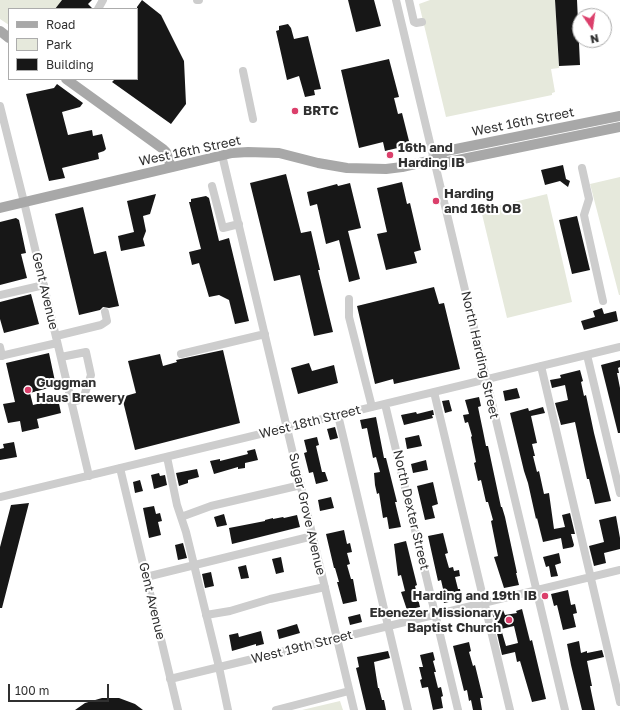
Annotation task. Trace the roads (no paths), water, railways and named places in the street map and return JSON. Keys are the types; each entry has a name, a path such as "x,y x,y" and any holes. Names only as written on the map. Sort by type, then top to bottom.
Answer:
{"main road":[{"path":"0,31 8,37"},
{"path":"67,80 163,149 166,152 171,167"},
{"name":"West 16th Street","path":"433,160 445,151 620,116"},
{"name":"West 16th Street","path":"0,208 222,155 248,152 279,153 318,163 355,169 396,168 433,160 448,162 620,126"}],"street":[{"name":"North Harding Street","path":"396,0 565,710"},
{"path":"408,0 414,22 422,22"},
{"path":"243,70 253,119"},
{"name":"Gent Avenue","path":"0,106 89,476"},
{"name":"Sugar Grove Avenue","path":"222,155 354,710"},
{"path":"582,168 589,199 584,215 603,301"},
{"path":"212,186 223,228 238,224"},
{"path":"0,295 44,285"},
{"path":"349,299 349,317 372,407"},
{"path":"0,347 1,356 101,325 107,321 105,312"},
{"path":"181,354 265,334"},
{"name":"West 18th Street","path":"0,497 620,347"},
{"path":"61,357 86,352 91,375 83,399 71,402"},
{"path":"587,355 620,492"},
{"path":"540,366 620,702"},
{"path":"434,392 510,710"},
{"name":"North Dexter Street","path":"385,404 458,710"},
{"path":"338,415 387,627 408,710"},
{"path":"167,457 219,667 228,710"},
{"name":"Gent Avenue","path":"120,468 178,710"},
{"path":"181,516 211,506 300,485"},
{"path":"146,577 313,536"},
{"name":"West 19th Street","path":"170,679 620,570"},
{"path":"206,615 230,610 270,598 325,587"},
{"path":"276,710 349,691"}],"place":[{"name":"BRTC","path":"295,111"},
{"name":"16th and Harding IB","path":"390,155"},
{"name":"Harding and 16th OB","path":"436,201"},
{"name":"Guggman Haus Brewery","path":"28,390"},
{"name":"Harding and 19th IB","path":"545,596"},
{"name":"Ebenezer Missionary Baptist Church","path":"509,620"}]}
